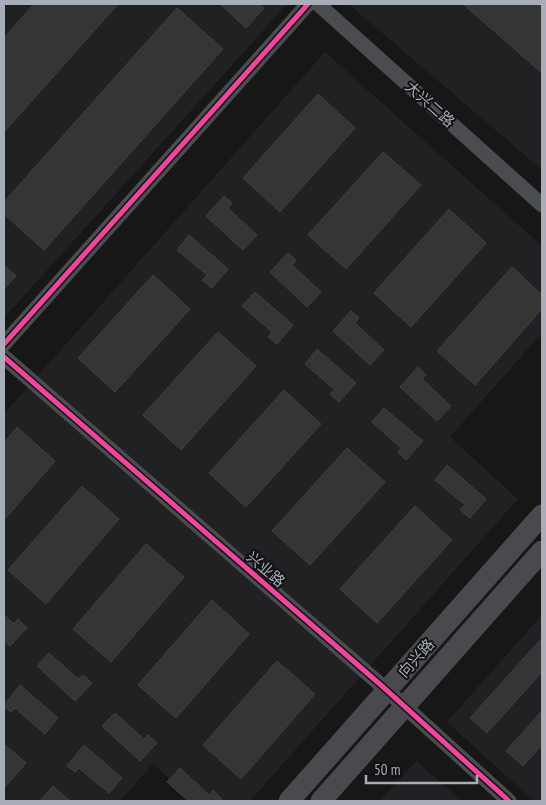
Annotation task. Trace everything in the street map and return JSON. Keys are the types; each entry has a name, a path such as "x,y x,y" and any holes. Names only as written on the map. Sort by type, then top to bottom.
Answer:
{"street":[{"path":"4,344 308,4"},
{"name":"大兴二路","path":"318,4 542,205"},
{"name":"兴业路","path":"4,357 387,691 509,801"},
{"name":"向兴路","path":"289,801 542,515"},
{"name":"向兴路","path":"321,801 542,551"}],"shaded area":[{"path":"4,4 287,4 4,318"},
{"path":"349,4 542,4 542,170 353,8"},
{"path":"325,52 542,246 542,333 450,437 518,499 250,801 194,801 153,764 120,801 4,801 4,414"},
{"path":"542,615 542,801 534,801 447,722"},
{"path":"416,761 462,801 380,801"}],"building":[{"path":"34,4 118,4 4,132 4,38"},
{"path":"220,4 259,4 264,8 246,28"},
{"path":"463,4 542,4 542,73"},
{"path":"177,8 223,49 44,250 4,214 4,202"},
{"path":"318,94 355,128 280,212 243,178"},
{"path":"383,152 421,185 346,269 308,235"},
{"path":"224,196 232,203 228,208 257,235 243,250 206,216"},
{"path":"449,209 486,243 411,327 374,293"},
{"path":"189,235 228,269 212,288 202,280 207,275 177,250"},
{"path":"288,253 296,260 292,265 321,292 307,307 270,272"},
{"path":"4,265 16,276 4,289"},
{"path":"512,267 542,295 542,309 475,385 437,351"},
{"path":"153,275 190,309 115,392 78,358"},
{"path":"255,292 293,325 277,344 268,337 272,332 242,306"},
{"path":"351,311 359,318 355,323 384,350 370,365 333,331"},
{"path":"218,332 256,366 181,450 143,415"},
{"path":"317,349 356,383 339,402 330,394 335,390 305,364"},
{"path":"418,367 426,375 422,379 451,406 437,421 400,387"},
{"path":"284,390 321,424 246,507 209,473"},
{"path":"384,408 423,441 406,460 398,452 401,448 372,422"},
{"path":"17,427 55,461 4,520 4,443"},
{"path":"347,448 385,482 310,565 272,531"},
{"path":"447,465 486,499 470,518 460,510 465,505 435,480"},
{"path":"82,486 119,519 46,604 8,570"},
{"path":"415,506 452,540 377,623 340,589"},
{"path":"146,544 184,577 111,662 73,629"},
{"path":"212,600 249,634 176,718 138,685"},
{"path":"4,615 14,624 18,619 27,628 10,646 4,640"},
{"path":"542,638 542,672 487,733 470,718"},
{"path":"49,653 78,679 83,675 92,683 75,701 37,666"},
{"path":"277,661 315,694 241,779 203,745"},
{"path":"20,685 58,718 45,734 15,708 11,712 4,706"},
{"path":"542,711 542,745 523,766 506,751"},
{"path":"115,713 144,739 148,735 157,743 140,761 102,726"},
{"path":"4,744 26,763 4,788"},
{"path":"84,745 122,778 109,793 79,768 75,772 67,766"},
{"path":"180,768 209,795 213,790 222,799 219,801 188,801 167,782"},
{"path":"53,786 70,801 40,801"}],"cycle path":[{"path":"4,344 308,4"},
{"path":"4,357 382,686 509,801"}]}
